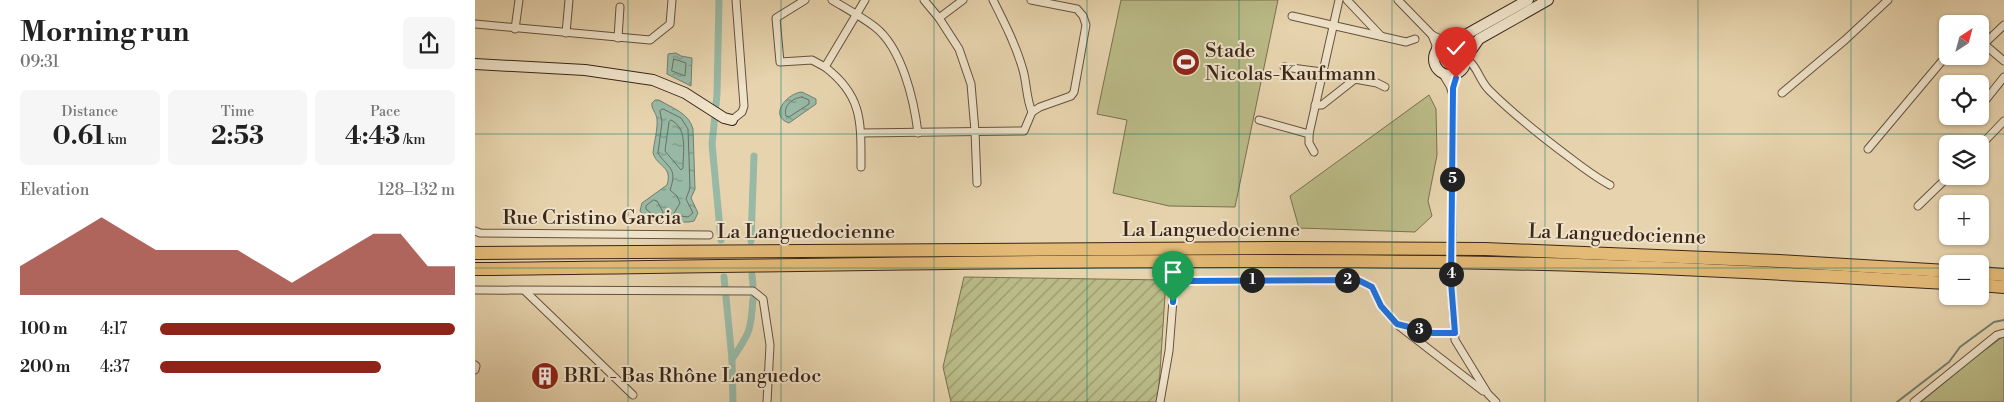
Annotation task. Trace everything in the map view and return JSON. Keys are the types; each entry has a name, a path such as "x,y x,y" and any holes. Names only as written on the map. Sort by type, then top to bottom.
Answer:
{"highway":[{"name":"La Languedocienne","path":"475,253 1288,248 1485,249 1779,261 1939,271"},
{"name":"La Languedocienne","path":"475,269 1138,262 1440,262 1753,271 1939,283"},
{"path":"1989,274 2004,275"},
{"path":"1989,286 2004,287"}],"street":[{"path":"515,29 519,0"},
{"path":"567,33 569,0"},
{"path":"475,24 650,40 670,24 672,0"},
{"path":"475,64 585,70 653,80 697,100 724,118 732,120 739,116 744,106 736,0"},
{"path":"805,0 776,18 780,62 812,60 825,66 845,85 853,97 858,110 861,134 861,167"},
{"path":"832,0 877,28 891,46 904,73 915,103 919,133"},
{"path":"825,66 865,0"},
{"path":"924,0 939,18 959,49 971,84 977,183"},
{"path":"939,18 963,0"},
{"path":"993,0 1023,70 1028,103 1032,112"},
{"path":"861,134 1024,131 1032,112 1071,96 1074,92 1086,25 1083,16 1077,9 1031,0"},
{"path":"1314,152 1309,143 1309,134 1339,0"},
{"path":"1347,0 1382,36"},
{"path":"1398,0 1435,40 1434,62 1450,86 1453,95"},
{"path":"1435,52 1441,45 1450,43 1528,0"},
{"path":"1488,394 1455,340 1451,282 1453,95 1455,81 1465,60 1479,39 1548,0"},
{"path":"1782,94 1889,0"},
{"path":"618,38 620,7"},
{"path":"1292,16 1406,42 1415,39"},
{"path":"1989,37 2004,25"},
{"path":"1432,35 1462,48 1465,60"},
{"path":"1989,49 2004,61"},
{"path":"1465,60 1473,64 1478,76 1488,89 1541,136 1599,179 1610,184"},
{"path":"475,70 496,65"},
{"path":"1869,149 1939,65"},
{"path":"1284,67 1322,72"},
{"path":"1441,72 1448,75 1459,71"},
{"path":"1989,96 2004,77"},
{"path":"1315,105 1322,105 1355,79 1377,83 1385,87"},
{"path":"1259,120 1309,134"},
{"path":"1989,137 2004,121"},
{"path":"1918,206 1940,185"},
{"name":"Rue Cristino Garcia","path":"475,231 480,233 709,235"},
{"path":"1160,402 1169,351 1174,287 1187,281 1358,280 1372,287 1381,306 1397,324 1496,402"},
{"path":"475,290 753,291 763,299 770,345 767,402"},
{"path":"525,291 633,395"},
{"path":"1397,324 1433,333 1455,333"},
{"path":"1914,402 1997,335 2004,333"},
{"path":"475,365 475,370"}],"green space":[{"name":"Stade Nicolas-Kaufmann","path":"1121,0 1278,0 1235,207 1169,206 1113,193 1127,120 1097,114"},
{"path":"1429,95 1436,109 1437,155 1428,201 1432,216 1415,232 1299,228 1290,196"},
{"path":"964,277 1166,280 1158,402 951,402 943,367"},
{"path":"2004,336 2004,402 1921,402 1974,358"}],"water":[{"path":"676,53 692,58 691,86 667,74 668,54"},
{"path":"802,92 816,99 816,104 789,123 783,120 780,115 782,105 791,96"},
{"path":"655,100 659,100 684,115 691,123 693,129 695,189 691,198 698,213 694,221 656,221 640,211 642,203 667,185 668,179 666,170 653,153 657,123 652,103"}],"waterway":[{"path":"719,0 717,95 712,144 721,240"},
{"path":"751,241 754,156"},
{"path":"752,275 753,285"},
{"path":"724,277 732,359 733,402"},
{"path":"732,359 749,331 753,299"},
{"path":"1897,402 1949,362 1960,347 1994,322 2004,320"}],"place":[{"name":"Stade Nicolas-Kaufmann","path":"1186,62"},
{"name":"BRL - Bas Rhône Languedoc","path":"545,376"}],"route":[{"path":"1173,302 1174,287 1187,281 1358,280 1372,287 1381,306 1397,324 1433,333 1455,333 1451,282 1453,88 1456,78"}]}
